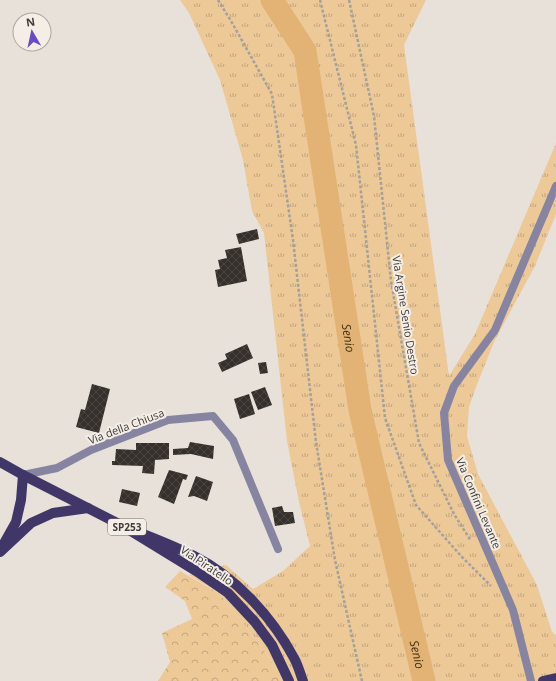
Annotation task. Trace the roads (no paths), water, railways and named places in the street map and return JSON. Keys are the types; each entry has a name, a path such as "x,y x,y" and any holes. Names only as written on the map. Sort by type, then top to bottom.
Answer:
{"main road":[{"name":"Via Piratello","path":"0,462 23,476 121,525 196,571 228,593 255,622 272,645 290,681"},
{"path":"0,551 16,522 21,500 23,476"},
{"path":"0,551 31,523 53,513 88,508"},
{"name":"Via Piratello","path":"121,525 195,556 229,579 255,603 274,626 294,659 303,681"},
{"path":"543,681 556,678"}],"street":[{"name":"Via Confini Levante","path":"531,681 513,610 448,460 444,413 454,386 495,330 556,186"},
{"name":"Via della Chiusa","path":"23,476 58,468 92,450 168,420 213,416 233,440 278,548"}],"waterway":[{"name":"Senio","path":"272,0 305,51 360,410 424,681"}]}
